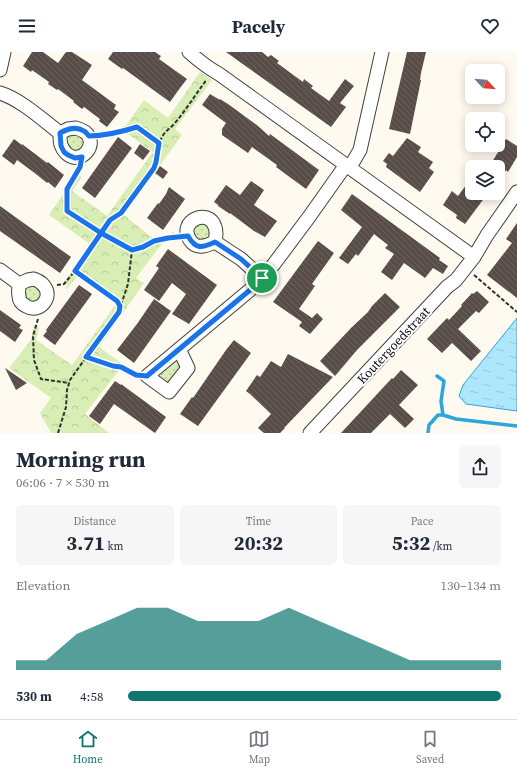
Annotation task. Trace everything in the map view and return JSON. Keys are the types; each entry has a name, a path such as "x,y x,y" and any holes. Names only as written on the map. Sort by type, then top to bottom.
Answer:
{"street":[{"path":"0,70 4,52"},
{"path":"189,52 205,65 474,257"},
{"path":"179,350 188,368 169,392 147,376 250,290 262,278 296,235 344,169 353,162 360,150 382,52"},
{"path":"0,93 17,100 60,133 61,146 64,152 68,155 75,158 82,157 88,151 90,143 89,136 84,131 76,128 68,129 60,133"},
{"name":"Koutergoedstraat","path":"310,433 456,280 474,257 487,234 517,192"},
{"path":"204,217 210,220 215,225 215,242 199,247 192,243 188,236 187,228 192,221 197,218 204,217"},
{"path":"215,242 241,259 262,278"},
{"path":"0,270 19,284"},
{"path":"34,279 41,282 46,287 48,294 45,302 37,308 31,309 24,306 18,296 19,284 34,279"}],"path":[{"path":"46,287 64,284 75,271 110,220 121,213 154,168 159,143 166,131 174,124 205,82 205,65"},
{"path":"89,136 114,134 137,127 159,143"},
{"path":"82,157 80,167 67,189 67,211 101,233 132,250 143,247 154,241 188,236"},
{"path":"58,433 66,407 67,390 70,380 119,312 128,284 132,250"},
{"path":"465,268 517,312"},
{"path":"75,271 117,301 120,306"},
{"path":"37,308 38,318 32,336 34,360 41,379 69,383"},
{"path":"86,357 113,366 121,367 136,375 147,376"}],"green space":[{"path":"200,72 212,80 175,129 182,135 124,215 155,240 172,233 174,230 174,236 161,245 136,278 144,283 99,347 135,373 129,375 120,369 85,414 109,433 51,433 40,413 51,398 9,368 31,340 34,325 39,328 36,340 72,365 116,304 77,276 67,289 65,288 68,285 64,282 90,244 49,215 77,174 82,177 72,191 107,216 153,152 125,132 110,139 105,135 126,125 144,100 168,118"},
{"path":"78,133 86,142 81,152 70,152 66,141 71,135"},
{"path":"200,222 210,226 210,238 207,241 196,240 192,229"},
{"path":"35,284 43,292 39,303 25,300 25,289 27,286"},
{"path":"176,361 179,363 181,369 168,384 160,378 161,372 172,362"}],"water":[{"path":"517,318 517,411 466,404 459,396 463,385"}],"building":[{"path":"32,52 43,52 58,63 66,52 72,52 92,65 82,80 116,105 114,109 119,112 107,127 99,121 100,119 84,107 82,109 58,89 57,90 48,84 49,82 32,70 31,72 23,66"},
{"path":"113,52 155,52 161,56 159,59 187,79 170,102 108,59"},
{"path":"226,52 262,52 268,57 271,55 279,61 277,63 303,82 304,79 313,86 311,88 329,101 345,79 354,86 340,103 346,107 331,127"},
{"path":"407,52 426,52 410,134 389,129"},
{"path":"210,94 228,104 269,136 270,134 319,170 306,189 252,147 248,153 222,135 222,129 226,123 202,105"},
{"path":"118,137 132,148 95,198 82,188"},
{"path":"407,138 421,147 418,152 433,162 429,168 434,172 420,192 386,167 387,164 383,161 389,153 393,156"},
{"path":"14,139 47,163 48,162 64,175 55,188 17,160 14,165 2,156"},
{"path":"506,139 517,146 517,157 508,172 506,170 505,172 505,160 493,160 498,152 505,152"},
{"path":"140,144 150,151 143,160 134,153"},
{"path":"160,166 168,172 163,179 155,173"},
{"path":"251,181 264,190 254,205 277,221 265,237 254,231 214,202 226,185 240,195"},
{"path":"465,186 465,200 483,200 465,224 456,218 457,215 443,205 452,191 458,196"},
{"path":"169,187 185,199 163,230 147,218 158,203 159,204"},
{"path":"352,194 440,258 439,260 448,266 443,274 433,268 425,278 404,263 392,280 381,272 394,254 385,248 388,245 374,234 358,256 356,254 348,264 339,258 362,227 341,210"},
{"path":"0,206 71,257 60,273 0,231"},
{"path":"517,223 517,298 487,275 512,243 506,239"},
{"path":"318,241 334,253 312,284 315,286 299,309 312,318 317,313 323,319 310,334 299,326 302,322 273,302"},
{"path":"168,249 217,285 189,324 172,314 186,294 172,283 159,301 144,290 159,268 156,266"},
{"path":"79,285 92,294 55,345 43,336"},
{"path":"477,291 489,302 479,313 476,311 458,329 481,351 471,361 452,343 442,353 427,339 447,318 449,320 472,293 473,294"},
{"path":"385,293 400,307 357,350 335,376 320,361"},
{"path":"154,299 171,311 134,363 117,350"},
{"path":"0,310 21,325 19,328 23,330 15,342 0,331"},
{"path":"234,340 251,353 198,426 180,414"},
{"path":"288,354 333,377 280,433 264,433 258,428 271,414 246,391 257,375 260,377 271,361 281,367"},
{"path":"5,368 27,383 16,390"},
{"path":"401,370 418,385 399,405 414,419 405,428 390,414 371,433 341,433 392,378 393,379"},
{"path":"115,381 166,417 155,433 114,404 100,424 89,416"}],"waterway":[{"path":"437,376 444,381 441,401 443,415"},
{"path":"428,433 429,425 438,415 456,419 517,426"}],"route":[{"path":"262,278 241,259 215,242 199,247 192,243 188,236 154,241 143,247 132,250 101,233 67,211 67,189 80,167 82,157 75,158 64,152 61,146 60,133 68,129 76,128 84,131 89,136 98,136 114,134 137,127 159,143 154,168 121,213 110,220 101,233 75,271 117,301 120,306 119,312 86,357 113,366 121,367 136,375 147,376 250,290 262,278"}]}
